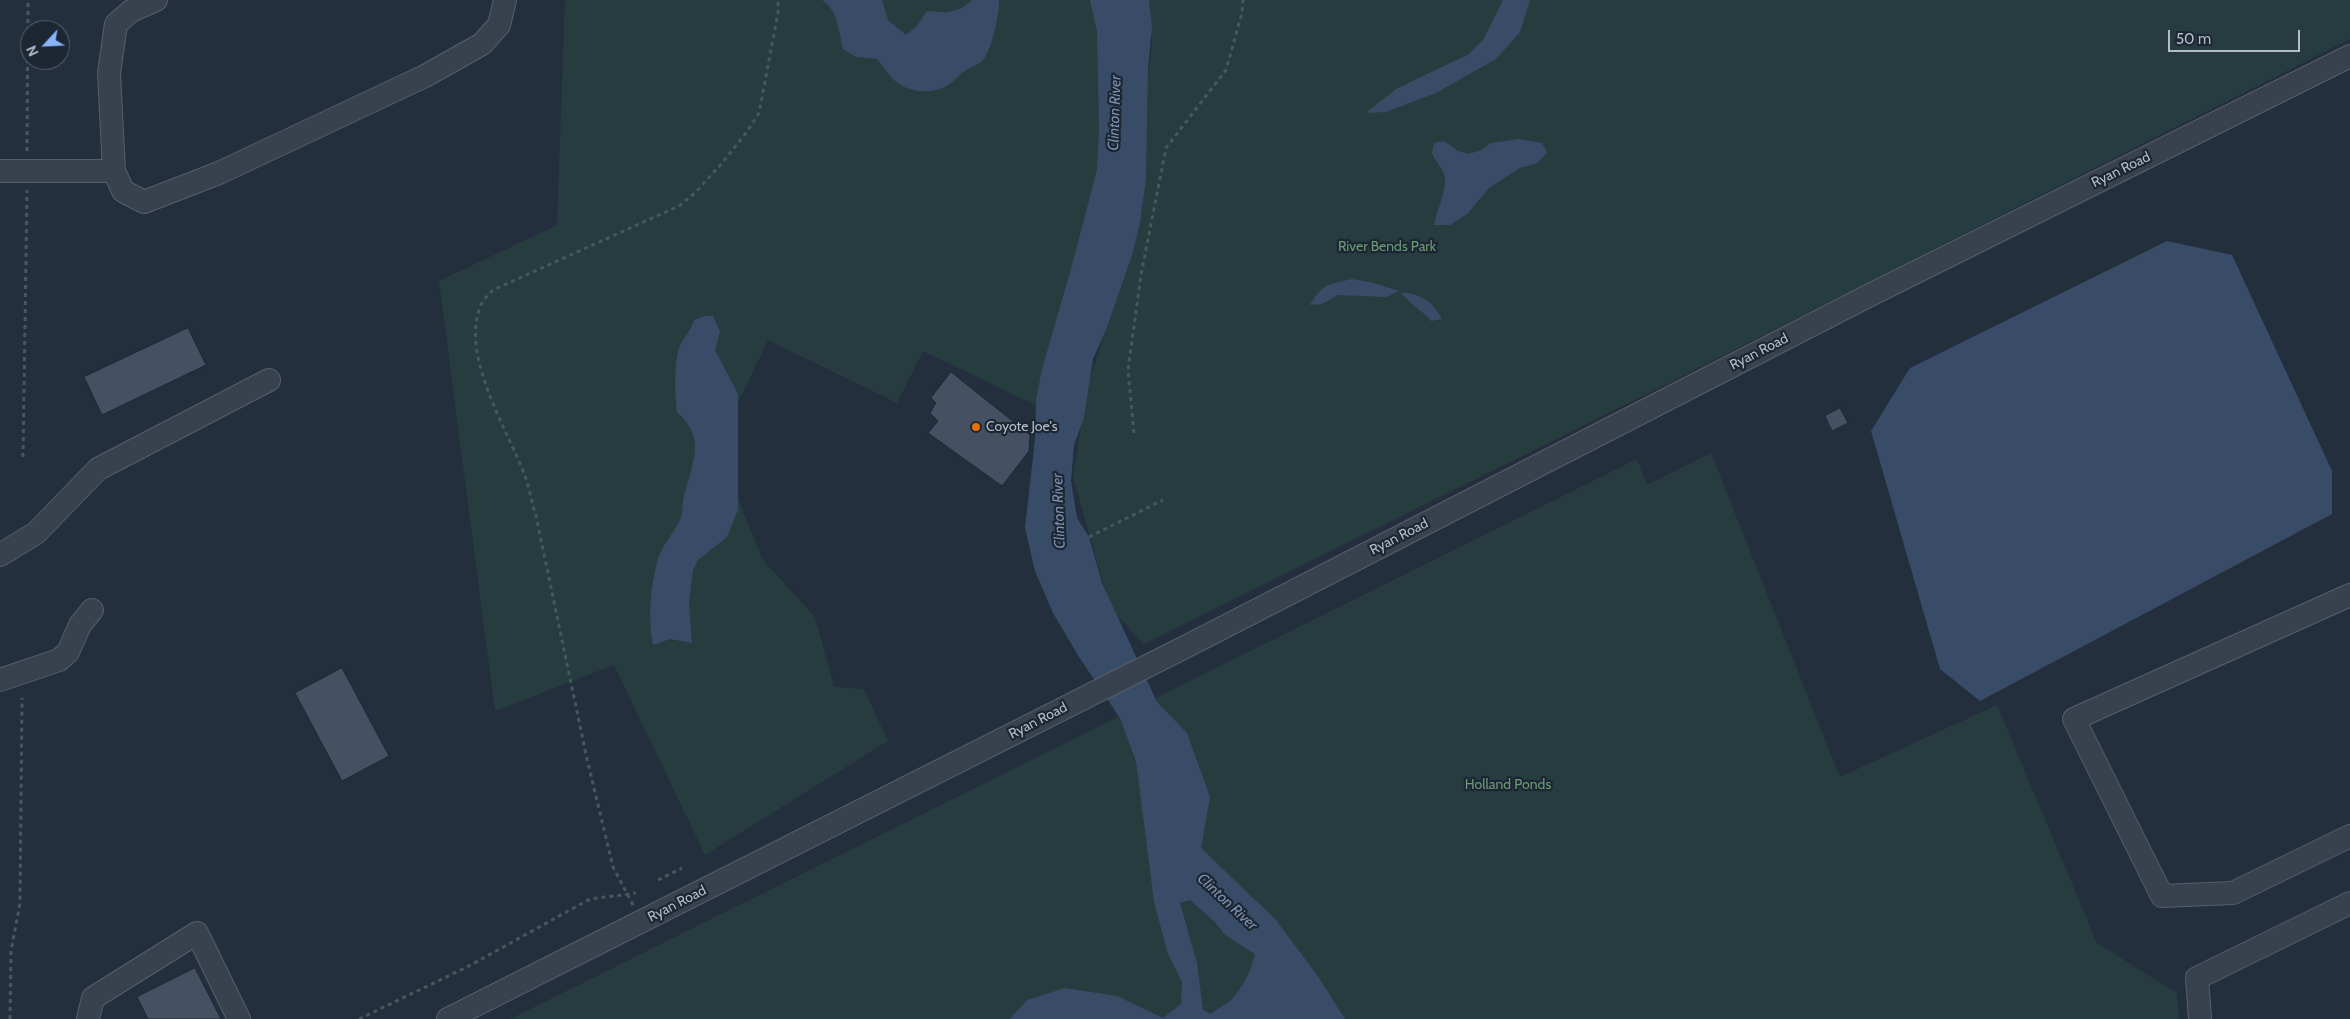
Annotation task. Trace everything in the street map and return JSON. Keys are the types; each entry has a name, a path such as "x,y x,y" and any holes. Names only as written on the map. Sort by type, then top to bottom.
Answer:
{"street":[{"path":"156,0 131,12 116,24 109,73 114,171 123,191 144,202 219,173 425,76 482,44 499,25 505,0"},
{"name":"Ryan Road","path":"448,1019 1193,643 1863,298 2350,56"},
{"path":"0,171 114,171"},
{"path":"0,555 36,533 98,469 269,380"},
{"path":"2350,595 2074,720 2162,896 2233,893 2350,836"},
{"path":"0,680 59,660 68,652 80,625 92,610"},
{"path":"2200,1019 2197,978 2350,903"},
{"path":"88,1019 92,998 197,933 239,1019"}],"path":[{"path":"23,457 28,0"},
{"path":"641,922 613,867 586,759 536,516 526,479 489,397 477,346 476,324 481,304 493,290 678,206 696,192 746,134 760,113 778,13 778,0"},
{"path":"1134,433 1128,370 1141,275 1166,148 1226,70 1242,12 1243,0"},
{"path":"1089,538 1163,500"},
{"path":"10,1019 11,951 20,903 22,698"},
{"path":"658,880 682,868"},
{"path":"359,1019 467,967 583,902 590,899 636,893"}],"green space":[{"path":"565,0 1116,0 1121,175 1058,416 923,351 897,403 768,340 717,447 763,560 815,617 834,687 864,689 888,741 705,855 614,665 495,711 439,281 557,225"},
{"name":"River Bends Park","path":"1149,0 2350,0 2350,39 1669,383 1144,644 1110,608 1073,476 1087,388 1139,229 1141,145 1152,41"},
{"name":"Holland Ponds","path":"1711,453 1840,777 1997,705 2097,943 2177,993 2179,1019 510,1019 1637,459 1647,485"}],"water":[{"path":"822,0 882,0 888,20 906,35 917,26 927,11 951,12 962,8 972,0 999,0 999,6 992,41 982,61 964,71 944,87 937,90 922,91 900,85 877,59 856,57 843,49 835,15"},
{"name":"Clinton River","path":"1090,0 1149,0 1152,27 1148,69 1146,178 1140,223 1132,255 1106,330 1093,359 1084,418 1074,445 1071,481 1077,518 1089,537 1102,583 1157,702 1187,733 1210,797 1201,848 1276,920 1317,975 1345,1019 1010,1019 1027,1000 1065,988 1117,996 1163,1018 1181,1004 1182,982 1168,954 1154,902 1136,761 1120,718 1079,657 1053,613 1035,571 1025,528 1035,439 1036,401 1042,369 1097,170 1099,130 1097,31","holes":["1190,900 1215,922 1225,935 1255,954 1249,973 1231,1000 1211,1014 1203,1010 1197,963 1180,903"]},
{"path":"1503,0 1530,0 1520,32 1496,59 1436,93 1386,112 1366,113 1396,89 1469,54 1483,40"},
{"path":"1519,139 1542,143 1547,152 1538,163 1520,168 1489,188 1467,214 1450,225 1434,225 1444,192 1445,179 1443,171 1432,153 1434,143 1444,141 1458,151 1469,154 1481,150 1491,143"},
{"path":"2167,241 2232,255 2332,471 2332,514 1980,701 1940,669 1871,431 1910,368"},
{"path":"1352,279 1374,283 1399,291 1386,297 1338,295 1322,304 1310,305 1322,289 1337,282"},
{"path":"1401,293 1414,294 1431,303 1442,319 1431,321"},
{"path":"705,316 713,316 720,332 715,350 738,394 738,510 727,537 698,560 693,570 689,603 692,643 670,639 653,645 650,614 651,594 657,562 661,551 680,519 695,452 692,432 677,412 675,382 677,359 679,348 694,320"}],"building":[{"path":"188,328 206,365 102,415 84,377"},
{"name":"Coyote Joe's","path":"951,372 1030,435 1029,451 1002,486 928,433 938,421 930,413 936,403 931,398"},
{"path":"1840,408 1848,423 1832,431 1825,416"},
{"path":"342,668 389,756 342,781 295,693"},
{"path":"195,968 221,1019 148,1019 137,997"}],"place":[{"name":"Coyote Joe's","path":"976,427"}]}
